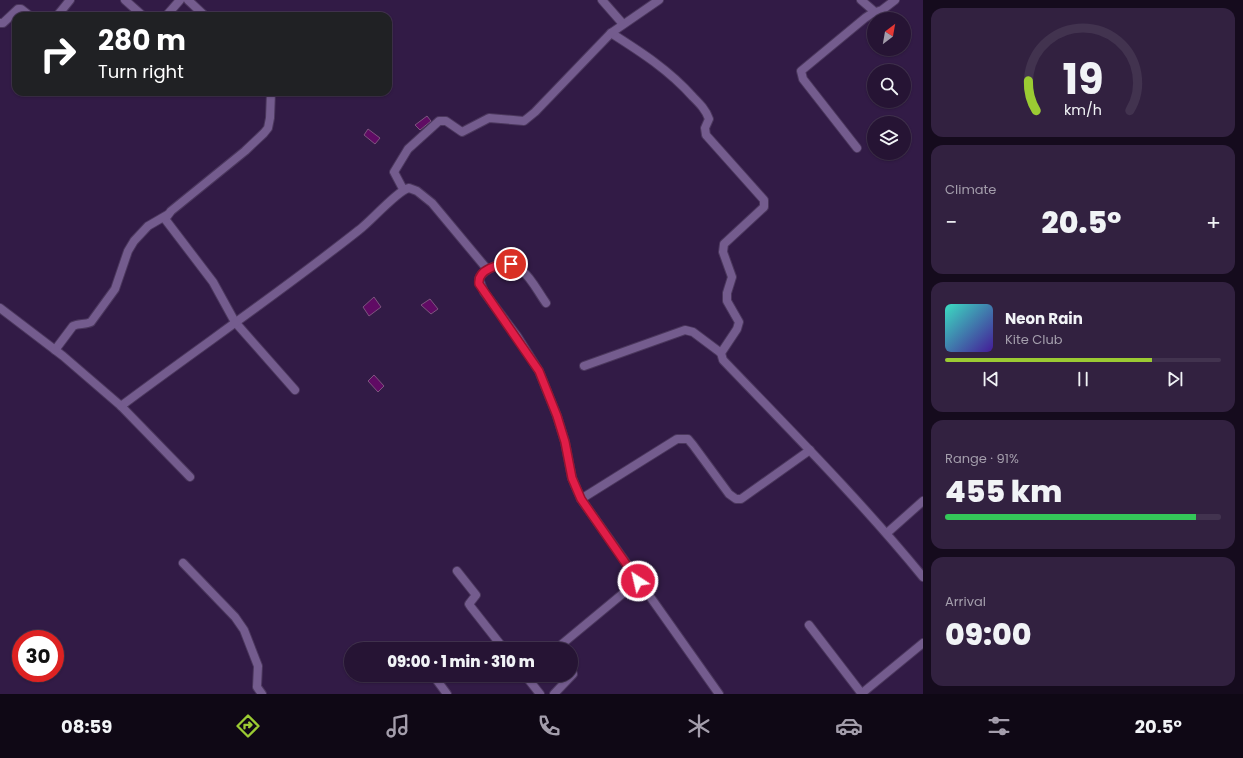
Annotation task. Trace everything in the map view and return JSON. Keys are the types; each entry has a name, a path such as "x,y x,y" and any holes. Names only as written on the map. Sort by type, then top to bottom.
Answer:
{"street":[{"path":"60,12 70,0"},
{"path":"125,0 138,12"},
{"path":"170,12 180,0"},
{"path":"188,0 200,12"},
{"path":"602,0 623,24"},
{"path":"403,189 394,172 408,149 438,121 446,121 462,132 489,118 524,121 535,112 611,33 659,0"},
{"path":"861,0 875,12 882,10 895,0"},
{"path":"15,12 18,9 21,9 25,12"},
{"path":"0,23 3,23 12,15"},
{"path":"857,148 803,79 801,71 867,17"},
{"path":"611,33 660,65 680,82 707,114 709,120 705,128 706,135 764,200 764,208 759,214 724,244 723,252 732,277 727,293 727,301 739,322 737,329 721,353"},
{"path":"55,350 73,326 91,322 115,289 128,251 134,241 148,226 167,215 245,151 264,133 269,123 271,96"},
{"path":"121,406 364,226 403,189 410,188 417,190 428,200 487,269"},
{"path":"167,215 167,222 213,282 235,322 294,390"},
{"path":"546,303 521,267 511,264 502,264 487,269 481,275 479,284 539,371 557,416 565,442 572,478 581,499 719,694"},
{"path":"0,308 55,350 121,406 190,477"},
{"path":"584,366 685,330 693,332 721,353 723,360 810,450 887,533 923,578"},
{"path":"581,499 677,439 688,440 693,445 729,494 736,499 741,499 810,450"},
{"path":"887,533 923,501"},
{"path":"183,563 235,618 244,630 258,666 257,686 262,694"},
{"path":"457,571 476,595 470,604 471,607 498,642"},
{"path":"564,642 638,581"},
{"path":"809,625 861,694 923,643"},
{"path":"438,682 447,694"},
{"path":"531,682 540,694"},
{"path":"554,694 565,682"}],"building":[{"path":"427,116 431,121 420,130 415,125"},
{"path":"368,129 380,138 375,144 364,135"},
{"path":"374,297 381,307 369,316 363,307"},
{"path":"430,299 438,309 431,314 421,305"},
{"path":"374,375 384,386 378,392 368,381"}],"route":[{"path":"511,264 502,264 487,269 481,275 479,284 528,352 539,371 548,389 557,416 565,442 572,478 581,499 638,581"}]}
